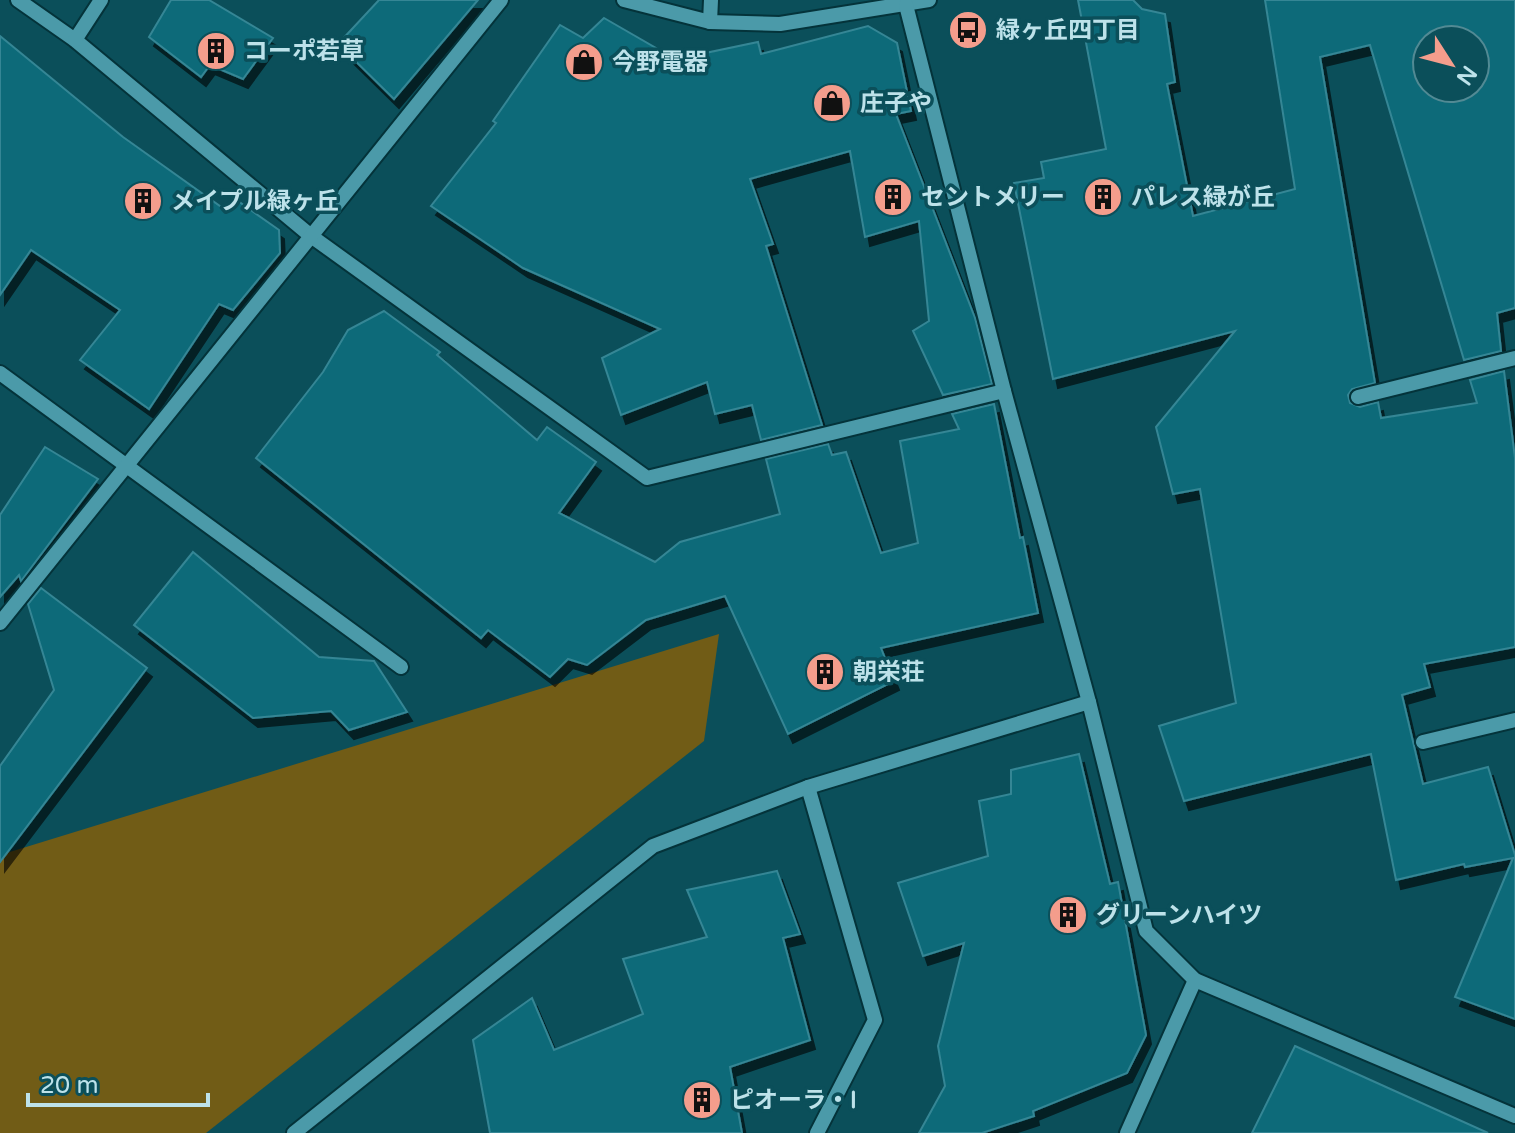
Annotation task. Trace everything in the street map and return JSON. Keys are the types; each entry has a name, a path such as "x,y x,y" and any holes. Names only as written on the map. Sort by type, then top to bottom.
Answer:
{"street":[{"path":"18,0 75,40 311,236 647,478 1004,391"},
{"path":"75,40 101,0"},
{"path":"0,623 501,0"},
{"path":"624,0 710,22 780,24 929,0"},
{"path":"710,22 711,0"},
{"path":"906,5 1146,931 1195,980 1515,1116"},
{"path":"1358,397 1515,358"},
{"path":"0,373 401,667"},
{"path":"294,1133 653,846 808,787 1089,702"},
{"path":"1423,742 1515,720"},
{"path":"808,787 875,1020 817,1133"},
{"path":"1127,1133 1195,980"}],"shaded area":[{"path":"719,634 704,741 206,1133 0,1133 0,855"}],"building":[{"name":"コーポ若草","path":"171,0 209,0 273,38 243,79 210,65 201,77 149,37"},
{"path":"379,0 478,0 394,99 338,44"},
{"path":"1078,0 1133,0 1142,9 1165,14 1175,82 1167,84 1193,216 1295,189 1265,0 1515,0 1515,308 1497,313 1501,351 1464,360 1370,45 1320,57 1375,383 1352,389 1348,395 1350,403 1360,407 1378,402 1381,418 1477,403 1470,380 1504,371 1515,458 1515,647 1424,664 1430,687 1402,695 1423,784 1488,767 1515,855 1515,1019 1455,997 1513,858 1465,867 1464,864 1396,880 1371,754 1184,801 1159,726 1236,703 1200,489 1173,494 1156,427 1235,331 1053,379 1014,183 1044,178 1041,162 1106,149"},
{"path":"604,18 677,60 690,64 696,55 758,42 761,54 868,26 897,43 911,111 896,114 975,318 992,384 943,395 913,331 929,321 919,221 865,237 850,151 750,179 773,244 766,246 822,425 761,440 752,405 715,414 707,382 621,415 602,358 660,329 523,268 431,206 496,123 493,121 560,25 583,38"},
{"path":"0,36 123,137 227,211 235,199 279,230 280,253 233,310 219,304 149,409 80,360 120,310 31,250 0,295"},
{"path":"384,311 440,352 437,355 537,440 547,427 596,462 559,513 655,562 680,542 780,514 766,459 828,444 832,455 846,452 881,553 918,543 900,441 959,429 952,414 994,404 1038,613 881,648 894,681 788,734 725,596 646,620 587,665 568,659 550,677 488,630 481,638 256,458 323,372 348,330"},
{"path":"45,447 98,479 21,581 19,575 0,597 0,515"},
{"path":"193,552 319,657 374,661 407,712 349,730 331,711 253,718 134,625"},
{"path":"41,588 147,668 0,862 0,766 54,690 28,604"},
{"path":"1079,754 1110,884 1118,882 1146,1035 1127,1073 1033,1111 1034,1116 982,1133 919,1133 945,1086 938,1046 964,943 923,956 898,883 988,856 979,801 1011,794 1011,770"},
{"path":"777,871 800,934 783,938 810,1040 730,1067 742,1133 490,1133 473,1040 532,998 554,1050 643,1014 623,959 707,937 687,890"},
{"path":"1295,1046 1488,1133 1252,1133"}],"place":[{"name":"緑ヶ丘四丁目","path":"968,30"},
{"name":"コーポ若草","path":"216,51"},
{"name":"今野電器","path":"584,62"},
{"name":"庄子や","path":"832,103"},
{"name":"セントメリー","path":"893,197"},
{"name":"パレス緑が丘","path":"1103,197"},
{"name":"メイプル緑ヶ丘","path":"143,201"},
{"name":"朝栄荘","path":"825,672"},
{"name":"グリーンハイツ","path":"1068,915"},
{"name":"ピオーラ・I","path":"702,1100"}]}
